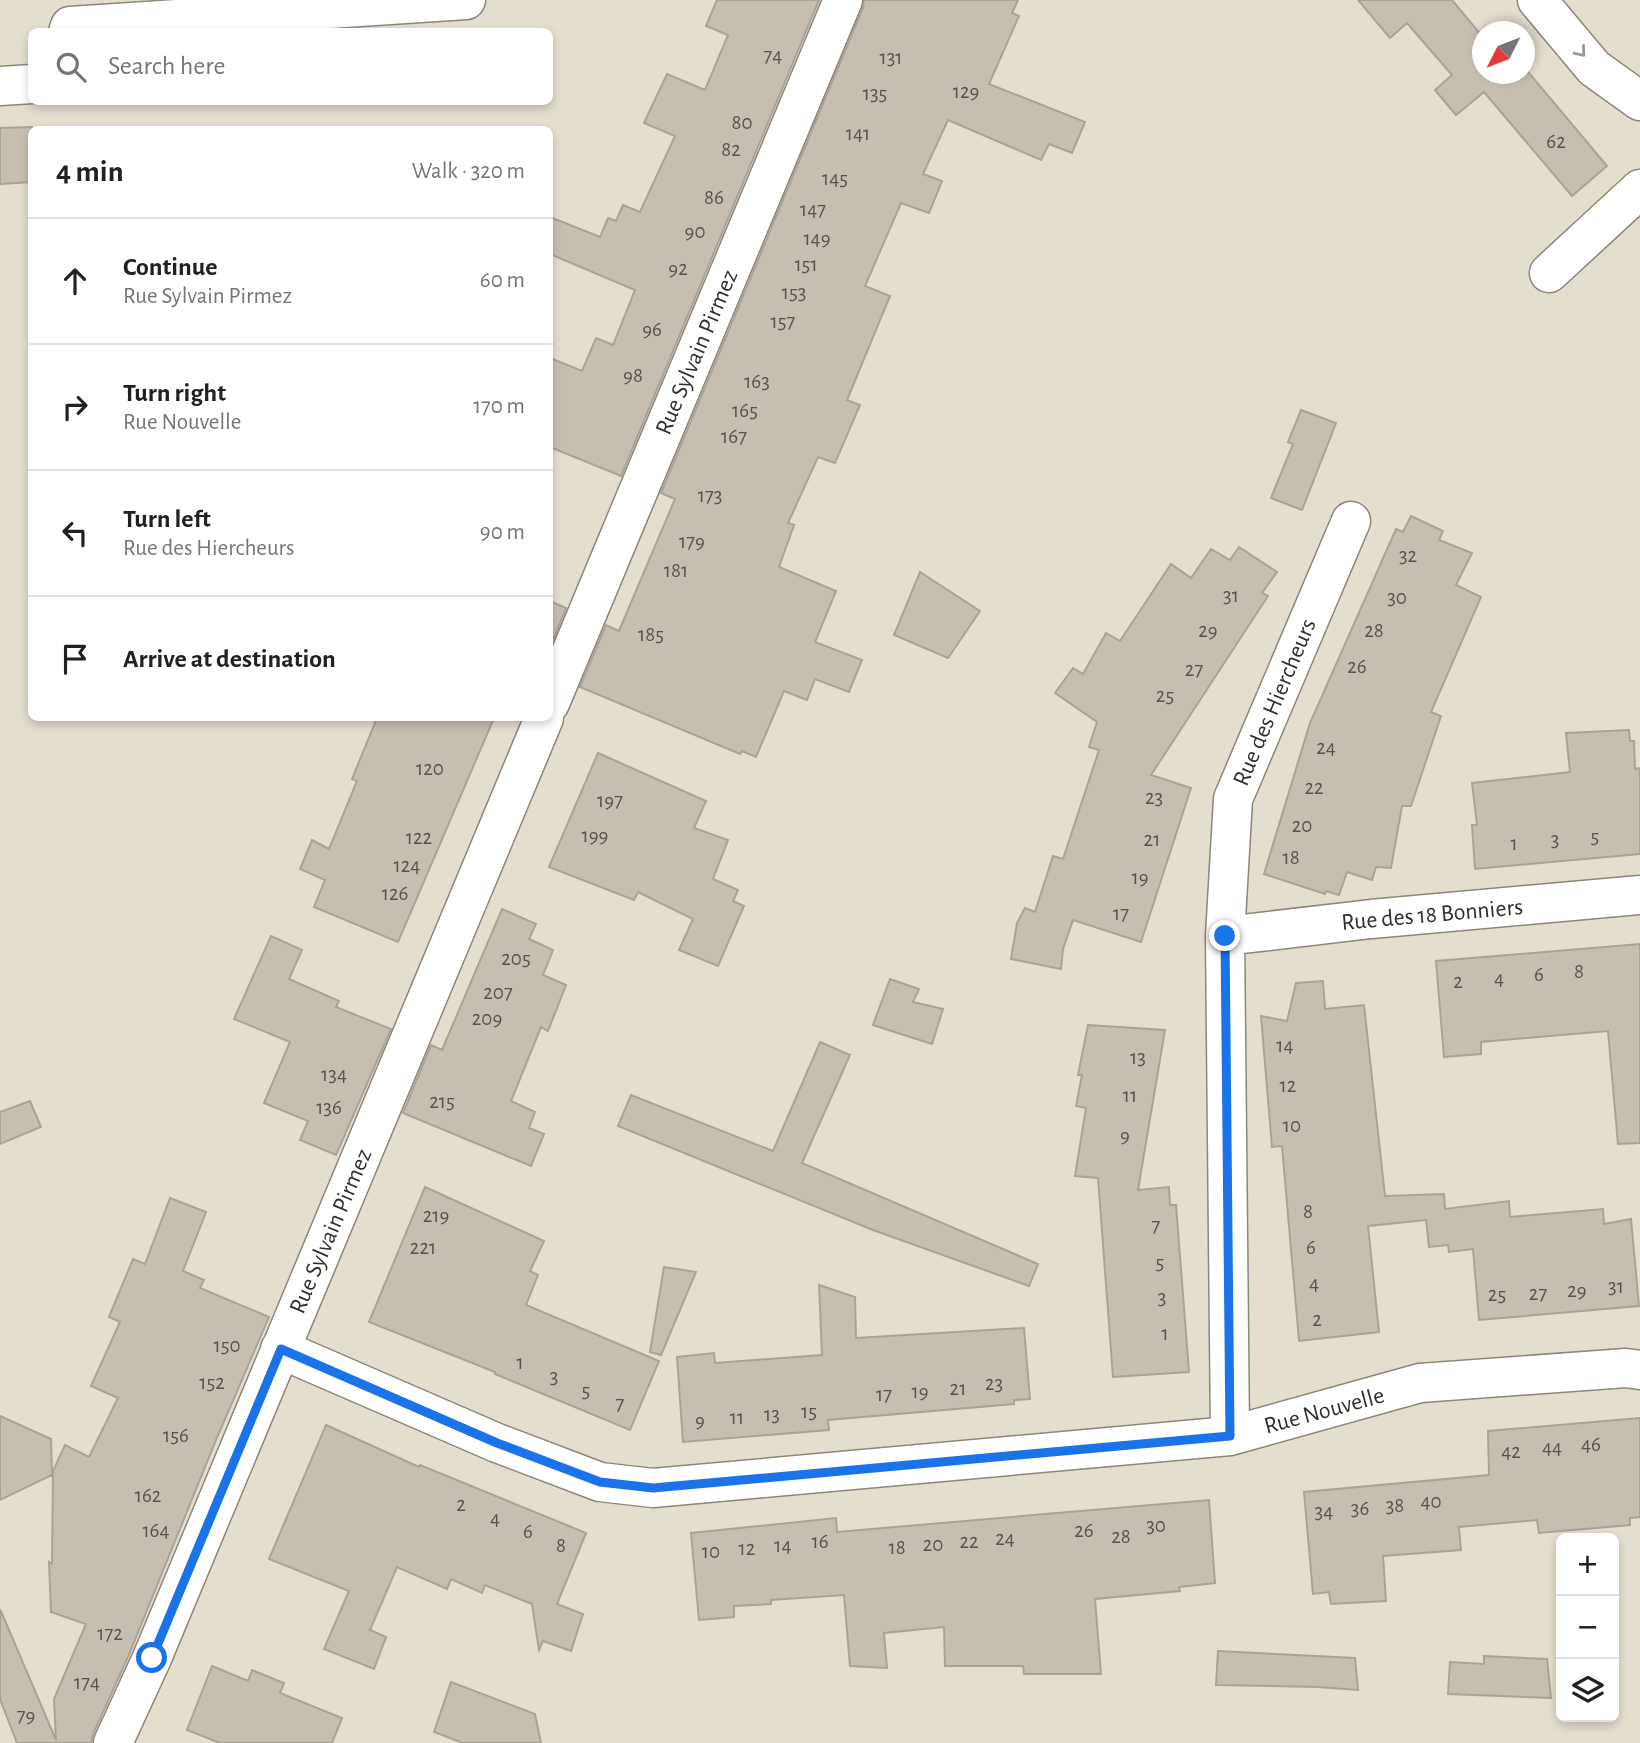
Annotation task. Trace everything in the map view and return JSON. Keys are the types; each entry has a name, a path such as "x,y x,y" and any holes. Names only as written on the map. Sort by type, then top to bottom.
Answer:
{"street":[{"path":"68,19 466,0"},
{"name":"Rue Sylvain Pirmez","path":"553,696 843,0"},
{"path":"1536,0 1594,68 1640,101"},
{"path":"0,86 28,84"},
{"path":"1549,274 1640,189"},
{"name":"Rue des Hiercheurs","path":"1230,1436 1225,936 1233,799 1351,521"},
{"name":"Rue Sylvain Pirmez","path":"113,1743 152,1658 543,721"},
{"name":"Rue des 18 Bonniers","path":"1225,936 1371,919 1640,895"},
{"name":"Rue Nouvelle","path":"281,1349 497,1443 600,1482 653,1488 1230,1436 1420,1383 1626,1368 1640,1370"}],"building":[{"path":"717,0 819,0 621,476 553,448 553,359 582,371 596,338 613,345 635,290 553,255 553,218 600,237 608,218 616,221 623,205 640,212 675,136 644,123 667,74 705,90 728,35 706,26"},
{"path":"864,0 1018,0 1012,13 1019,16 989,84 1085,122 1072,153 1049,144 1041,160 948,120 923,174 942,181 929,213 901,203 865,286 890,296 847,400 860,405 835,463 818,457 788,523 794,525 779,567 836,591 815,642 862,660 849,692 815,679 807,700 784,691 756,757 742,751 740,754 580,687 606,625 619,631 675,499 661,493 863,8"},
{"path":"1358,0 1452,0 1472,24 1472,84 1535,84 1535,80 1607,166 1572,196 1484,92 1456,115 1435,90 1452,75 1407,23 1390,38"},
{"path":"28,127 28,182 0,184 0,128"},
{"path":"1301,410 1336,423 1302,510 1271,498 1293,444 1288,442"},
{"path":"1411,516 1443,531 1439,540 1472,553 1456,585 1481,597 1431,712 1441,716 1411,806 1402,806 1391,868 1376,867 1372,880 1347,872 1339,895 1326,891 1325,894 1264,874 1310,723 1396,529 1403,532"},
{"path":"1239,547 1277,572 1262,593 1268,596 1151,775 1191,788 1141,942 1073,920 1063,949 1061,969 1011,959 1017,923 1025,908 1035,912 1053,856 1063,859 1099,750 1089,747 1097,722 1055,693 1073,668 1083,674 1106,633 1120,641 1171,564 1191,578 1211,549 1230,560"},
{"path":"920,572 980,611 948,658 894,635"},
{"path":"553,602 566,608 553,640"},
{"path":"376,721 493,721 398,942 314,907 325,880 300,869 312,840 329,849 357,781 352,779"},
{"path":"1629,730 1630,741 1634,741 1635,769 1640,768 1640,854 1475,869 1472,825 1477,825 1472,783 1570,772 1566,733"},
{"path":"598,753 706,801 694,828 728,840 713,879 738,890 733,901 744,906 718,966 679,950 693,919 638,892 634,900 549,867"},
{"path":"502,909 536,924 529,939 553,950 543,975 566,985 548,1031 541,1027 511,1101 535,1112 529,1128 544,1134 531,1166 403,1113 431,1045 442,1050"},
{"path":"271,936 302,950 289,979 339,1001 336,1007 391,1029 336,1155 300,1140 308,1121 264,1103 290,1042 234,1019"},
{"path":"1640,944 1640,1143 1618,1144 1608,1031 1481,1042 1481,1054 1444,1057 1436,961"},
{"path":"890,979 919,989 913,1002 943,1009 932,1044 873,1025"},
{"path":"1323,981 1325,1009 1364,1005 1385,1196 1444,1194 1445,1209 1509,1201 1510,1217 1603,1209 1604,1224 1631,1219 1639,1306 1479,1320 1473,1249 1449,1252 1448,1245 1429,1247 1426,1220 1368,1226 1379,1332 1299,1341 1282,1146 1272,1147 1261,1016 1287,1021 1296,983"},
{"path":"1088,1025 1165,1030 1138,1190 1169,1187 1170,1205 1176,1205 1189,1372 1113,1377 1098,1178 1075,1176 1086,1108 1076,1106 1082,1075 1078,1075"},
{"path":"820,1042 850,1055 802,1163 1038,1264 1029,1286 873,1230 618,1126 631,1095 773,1151"},
{"path":"30,1101 41,1127 0,1144 0,1112"},
{"path":"425,1187 544,1241 530,1271 538,1275 526,1305 659,1361 630,1430 369,1322"},
{"path":"170,1198 206,1212 183,1271 204,1280 200,1288 269,1317 91,1743 17,1743 0,1699 0,1609 56,1740 54,1699 86,1624 51,1612 49,1562 52,1564 53,1471 65,1445 89,1457 118,1398 91,1386 120,1322 109,1317 133,1259 145,1264"},
{"path":"664,1267 696,1272 661,1355 650,1352"},
{"path":"819,1285 855,1297 856,1338 1024,1328 1030,1399 1014,1400 1014,1404 828,1420 829,1430 683,1442 677,1357 714,1353 715,1363 822,1355"},
{"path":"0,1416 51,1439 52,1475 0,1500"},
{"path":"1640,1418 1640,1517 1630,1518 1630,1525 1539,1533 1537,1520 1459,1527 1461,1550 1383,1556 1386,1601 1331,1604 1329,1592 1313,1594 1304,1492 1489,1475 1488,1431"},
{"path":"326,1425 419,1467 420,1465 586,1533 557,1604 583,1614 571,1651 543,1641 539,1650 532,1604 485,1585 482,1593 451,1579 447,1589 397,1567 370,1630 386,1637 374,1669 324,1649 349,1591 269,1559"},
{"path":"1209,1500 1215,1583 1179,1587 1180,1591 1095,1599 1101,1674 1024,1674 1023,1666 945,1666 944,1627 884,1633 887,1668 850,1666 844,1595 771,1600 771,1604 734,1606 734,1617 699,1620 691,1533 836,1518 837,1532"},
{"path":"1218,1651 1355,1658 1358,1690 1216,1685"},
{"path":"1484,1656 1547,1659 1551,1698 1448,1694 1450,1662 1484,1664"},
{"path":"212,1666 248,1681 252,1670 284,1683 280,1693 342,1718 332,1743 220,1743 187,1730"},
{"path":"451,1682 535,1714 541,1743 463,1743 434,1732"}],"route":[{"path":"152,1658 281,1349 497,1443 600,1482 653,1488 1230,1436 1225,936"}]}
